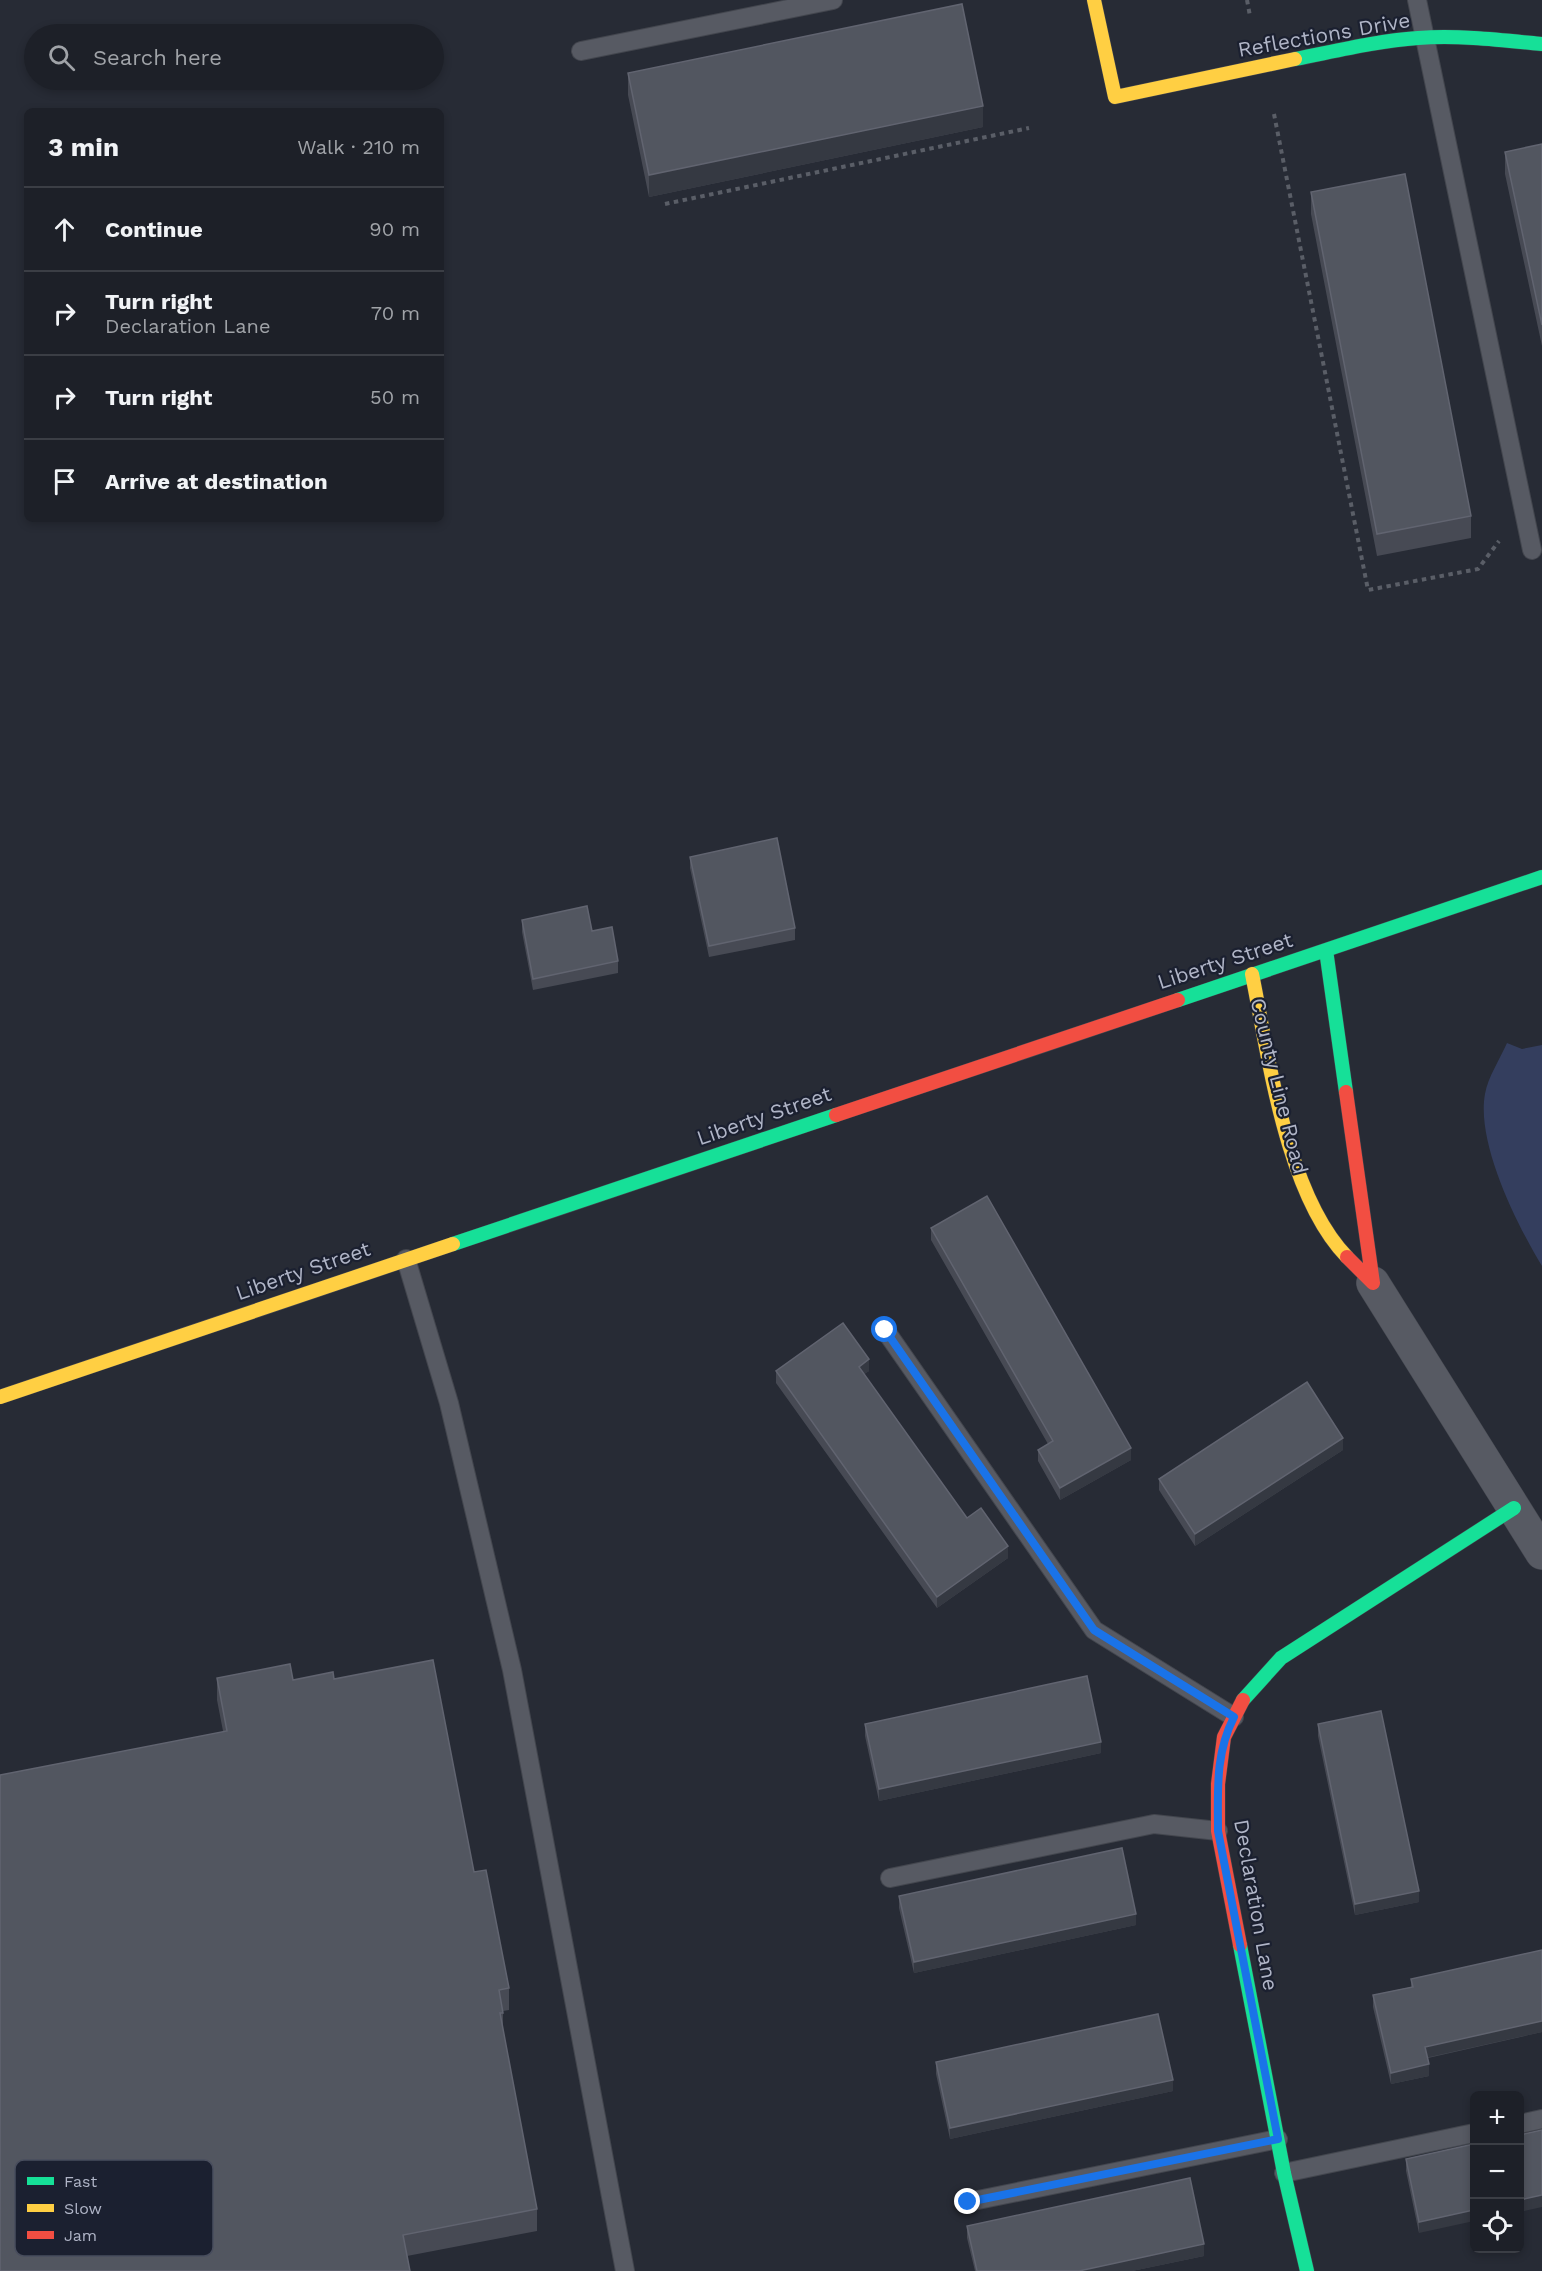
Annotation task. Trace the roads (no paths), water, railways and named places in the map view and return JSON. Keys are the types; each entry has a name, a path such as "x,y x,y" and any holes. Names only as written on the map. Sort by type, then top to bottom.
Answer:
{"street":[{"name":"Reflections Drive","path":"1094,0 1114,97 1370,44 1472,38 1542,44"},
{"name":"Liberty Street","path":"0,1397 406,1258 1542,877"},
{"name":"County Line Road","path":"1326,950 1372,1283"},
{"name":"County Line Road","path":"1252,974 1275,1090 1297,1168 1313,1207 1332,1241 1372,1283 1542,1553"},
{"name":"Declaration Lane","path":"1307,2271 1284,2174 1218,1831 1218,1784 1224,1737 1242,1699 1281,1658 1514,1508"}],"lane":[{"path":"581,51 833,0"},
{"path":"1417,0 1532,550"},
{"path":"406,1258 449,1403 512,1670 625,2271"},
{"path":"885,1330 1094,1630 1234,1717"},
{"path":"890,1878 1154,1824 1218,1831"},
{"path":"1524,2123 1542,2119"},
{"path":"1284,2174 1470,2134"},
{"path":"968,2202 1278,2139"}],"water":[{"path":"1507,1043 1522,1049 1542,1045 1542,1266 1521,1229 1501,1183 1487,1136 1484,1114 1485,1094 1491,1075"}]}
